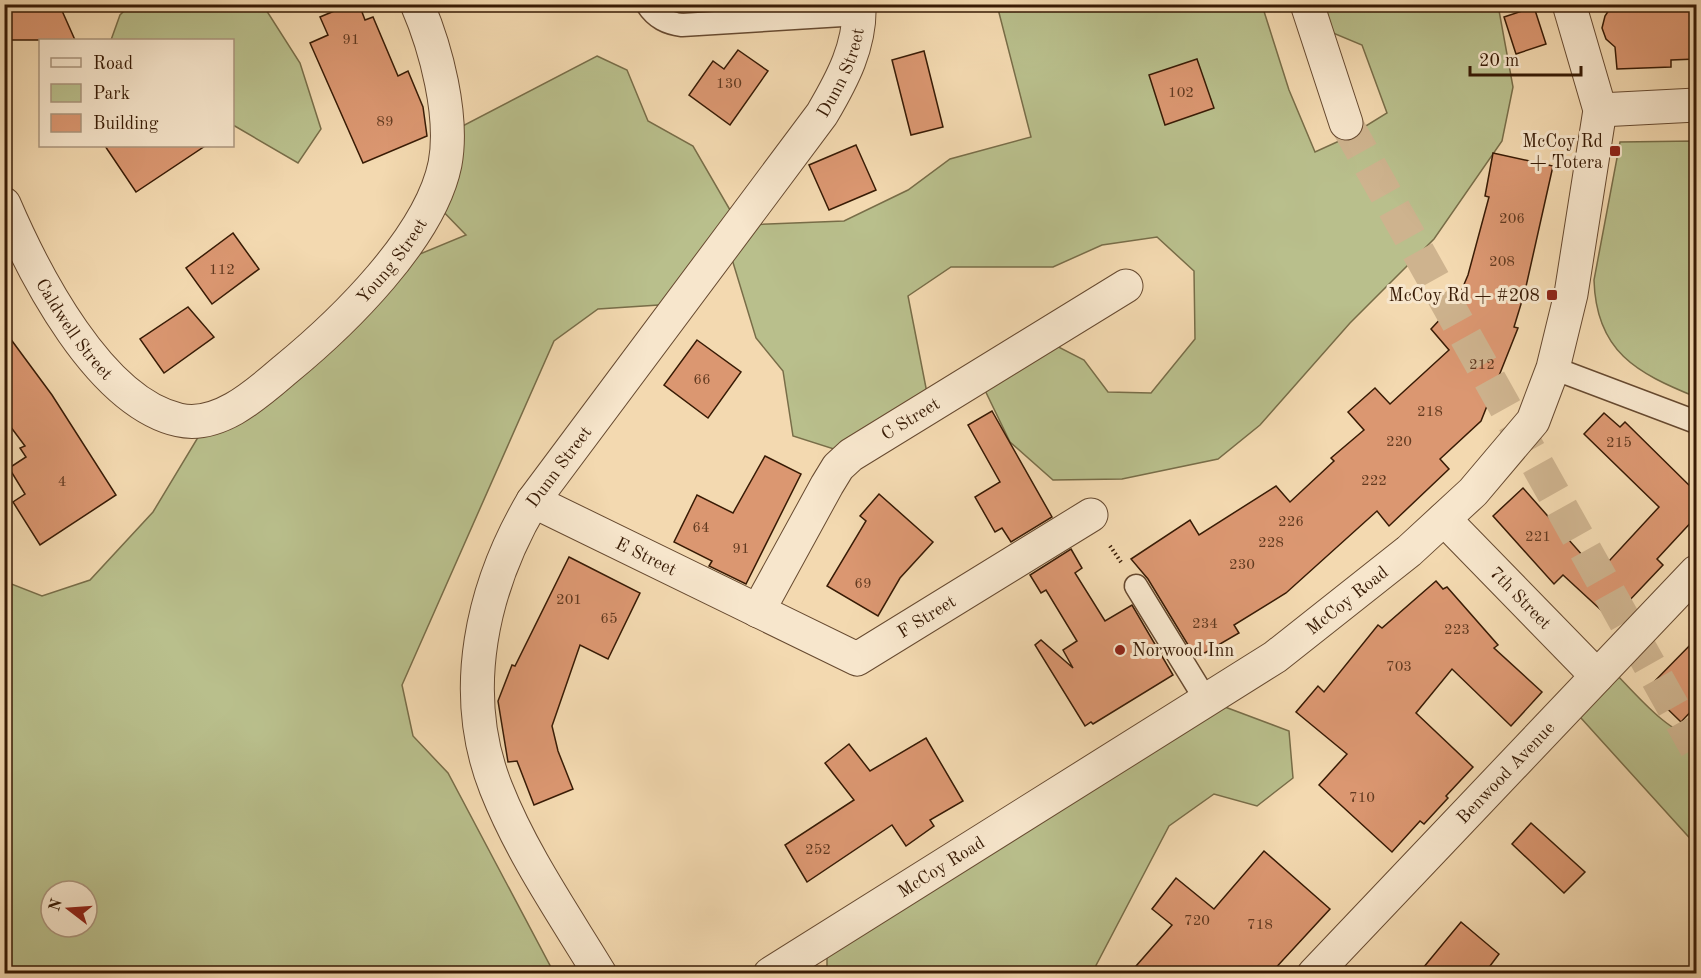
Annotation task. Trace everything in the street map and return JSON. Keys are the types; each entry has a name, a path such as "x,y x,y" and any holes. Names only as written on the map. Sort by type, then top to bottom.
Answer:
{"street":[{"name":"Young Street","path":"180,421 200,421 240,405 312,347 369,292 398,255 430,202 445,163 445,129 433,46 417,4"},
{"path":"1307,4 1346,123"},
{"name":"McCoy Road","path":"770,974 1275,657 1409,551 1444,519 1473,492 1533,421 1553,368 1571,294 1600,110 1569,4"},
{"name":"Dunn Street","path":"600,974 532,863 510,821 485,753 478,715 477,675 481,636 490,596 505,556 533,501 822,114 841,83 854,49 859,9"},
{"path":"1600,110 1696,105"},
{"name":"Caldwell Street","path":"4,204 20,242 67,323 114,381 138,401 180,421"},
{"name":"C Street","path":"758,611 827,485 838,467 851,455 1126,286"},
{"name":"E Street","path":"533,501 758,611"},
{"name":"F Street","path":"758,611 857,660 1091,515"},
{"name":"7th Street","path":"1444,519 1597,676"},
{"name":"Benwood Avenue","path":"1314,974 1696,572"}],"lane":[{"path":"647,4 658,17 682,25 859,9"},
{"path":"1553,368 1696,422"},
{"path":"1136,586 1206,700"}],"path":[{"path":"1091,515 1136,586"}],"green space":[{"path":"131,4 263,5 300,63 321,129 298,163 234,126 234,39 111,39 120,15"},
{"path":"997,5 1262,5 1289,90 1315,152 1348,137 1387,113 1362,45 1321,28 1316,5 1498,5 1513,87 1502,141 1434,239 1350,323 1260,425 1218,459 1122,479 1053,480 1010,442 981,382 1047,341 1084,360 1108,392 1151,393 1195,339 1194,271 1157,237 1102,245 1053,267 951,267 908,296 927,393 840,451 793,436 783,371 756,338 728,246 743,225 844,221 908,190 950,159 1031,137"},
{"path":"597,56 627,70 648,121 693,146 737,222 674,304 598,309 554,341 402,685 413,736 448,773 554,973 5,973 4,581 42,596 90,580 153,512 203,429 403,261 466,235 435,203 451,132"},
{"path":"1696,141 1696,397 1655,379 1624,356 1602,325 1594,280 1620,142"},
{"path":"1609,667 1673,728 1696,737 1696,845 1571,707"},
{"path":"1209,701 1289,731 1293,778 1257,806 1214,794 1169,826 1092,973 827,974 827,940"}],"building":[{"path":"4,4 59,4 75,39 39,39 4,40"},
{"path":"351,4 359,4 365,20 373,17 398,76 408,71 423,107 427,136 363,163 310,43 328,35 320,17"},
{"path":"1613,4 1696,4 1696,59 1671,60 1671,67 1617,69 1615,47 1606,39 1602,28 1605,16"},
{"path":"1534,7 1546,44 1516,54 1504,17"},
{"path":"738,50 768,71 730,125 689,95 713,61 724,69"},
{"path":"924,51 943,127 911,135 892,60"},
{"path":"1197,59 1214,108 1165,125 1149,75"},
{"path":"856,145 876,190 829,210 809,165"},
{"path":"106,147 204,147 136,192"},
{"path":"1493,153 1553,166 1525,291 1514,327 1518,328 1481,421 1440,459 1449,469 1389,526 1377,511 1286,593 1234,625 1239,633 1196,658 1148,579 1131,559 1190,520 1199,535 1276,486 1290,502 1334,461 1331,458 1364,430 1348,412 1375,388 1390,404 1449,350 1431,329 1457,301 1468,275 1489,197 1485,196"},
{"path":"233,233 259,269 212,304 186,268"},
{"path":"188,307 214,337 164,373 140,339"},
{"path":"4,330 52,395 116,495 40,545 13,502 25,494 9,468 26,457 20,448 25,446 4,418"},
{"path":"697,340 741,372 708,418 664,385"},
{"path":"992,411 1052,517 1011,542 1002,528 995,532 975,497 1000,482 968,425"},
{"path":"1604,413 1620,427 1625,422 1696,492 1696,517 1657,559 1663,565 1626,604 1629,608 1614,622 1563,575 1554,584 1493,516 1523,488 1598,573 1659,507 1584,434"},
{"path":"765,456 801,474 746,584 709,566 712,561 674,542 697,495 733,513"},
{"path":"879,494 933,542 900,578 878,616 827,586 866,521 860,516"},
{"path":"1071,549 1082,568 1075,573 1105,621 1132,605 1173,675 1093,724 1091,722 1085,726 1035,645 1041,640 1073,668 1063,650 1077,641 1046,590 1041,593 1030,575"},
{"path":"569,557 640,593 608,659 580,645 552,726 558,751 573,789 534,805 517,761 508,762 498,701 512,665 515,666"},
{"path":"1436,581 1443,589 1447,587 1498,645 1494,648 1542,692 1511,726 1452,669 1416,713 1473,767 1424,824 1420,821 1392,852 1319,785 1347,754 1296,712 1318,686 1324,692 1378,625 1382,628"},
{"path":"1696,639 1696,706 1681,722 1647,689"},
{"path":"926,738 963,801 930,820 934,826 906,846 892,825 807,882 785,845 854,800 825,763 849,744 870,771"},
{"path":"1531,823 1585,872 1564,893 1512,844"},
{"path":"1264,851 1330,909 1270,974 1129,974 1172,925 1152,909 1176,878 1214,909"},
{"path":"1461,922 1499,954 1484,974 1418,974"}],"tunnel":[{"path":"1346,123 1696,748"}],"place":[{"name":"McCoy Rd + Totera","path":"1615,151"},
{"name":"McCoy Rd + #208","path":"1552,295"},
{"name":"Norwood Inn","path":"1120,650"}]}
